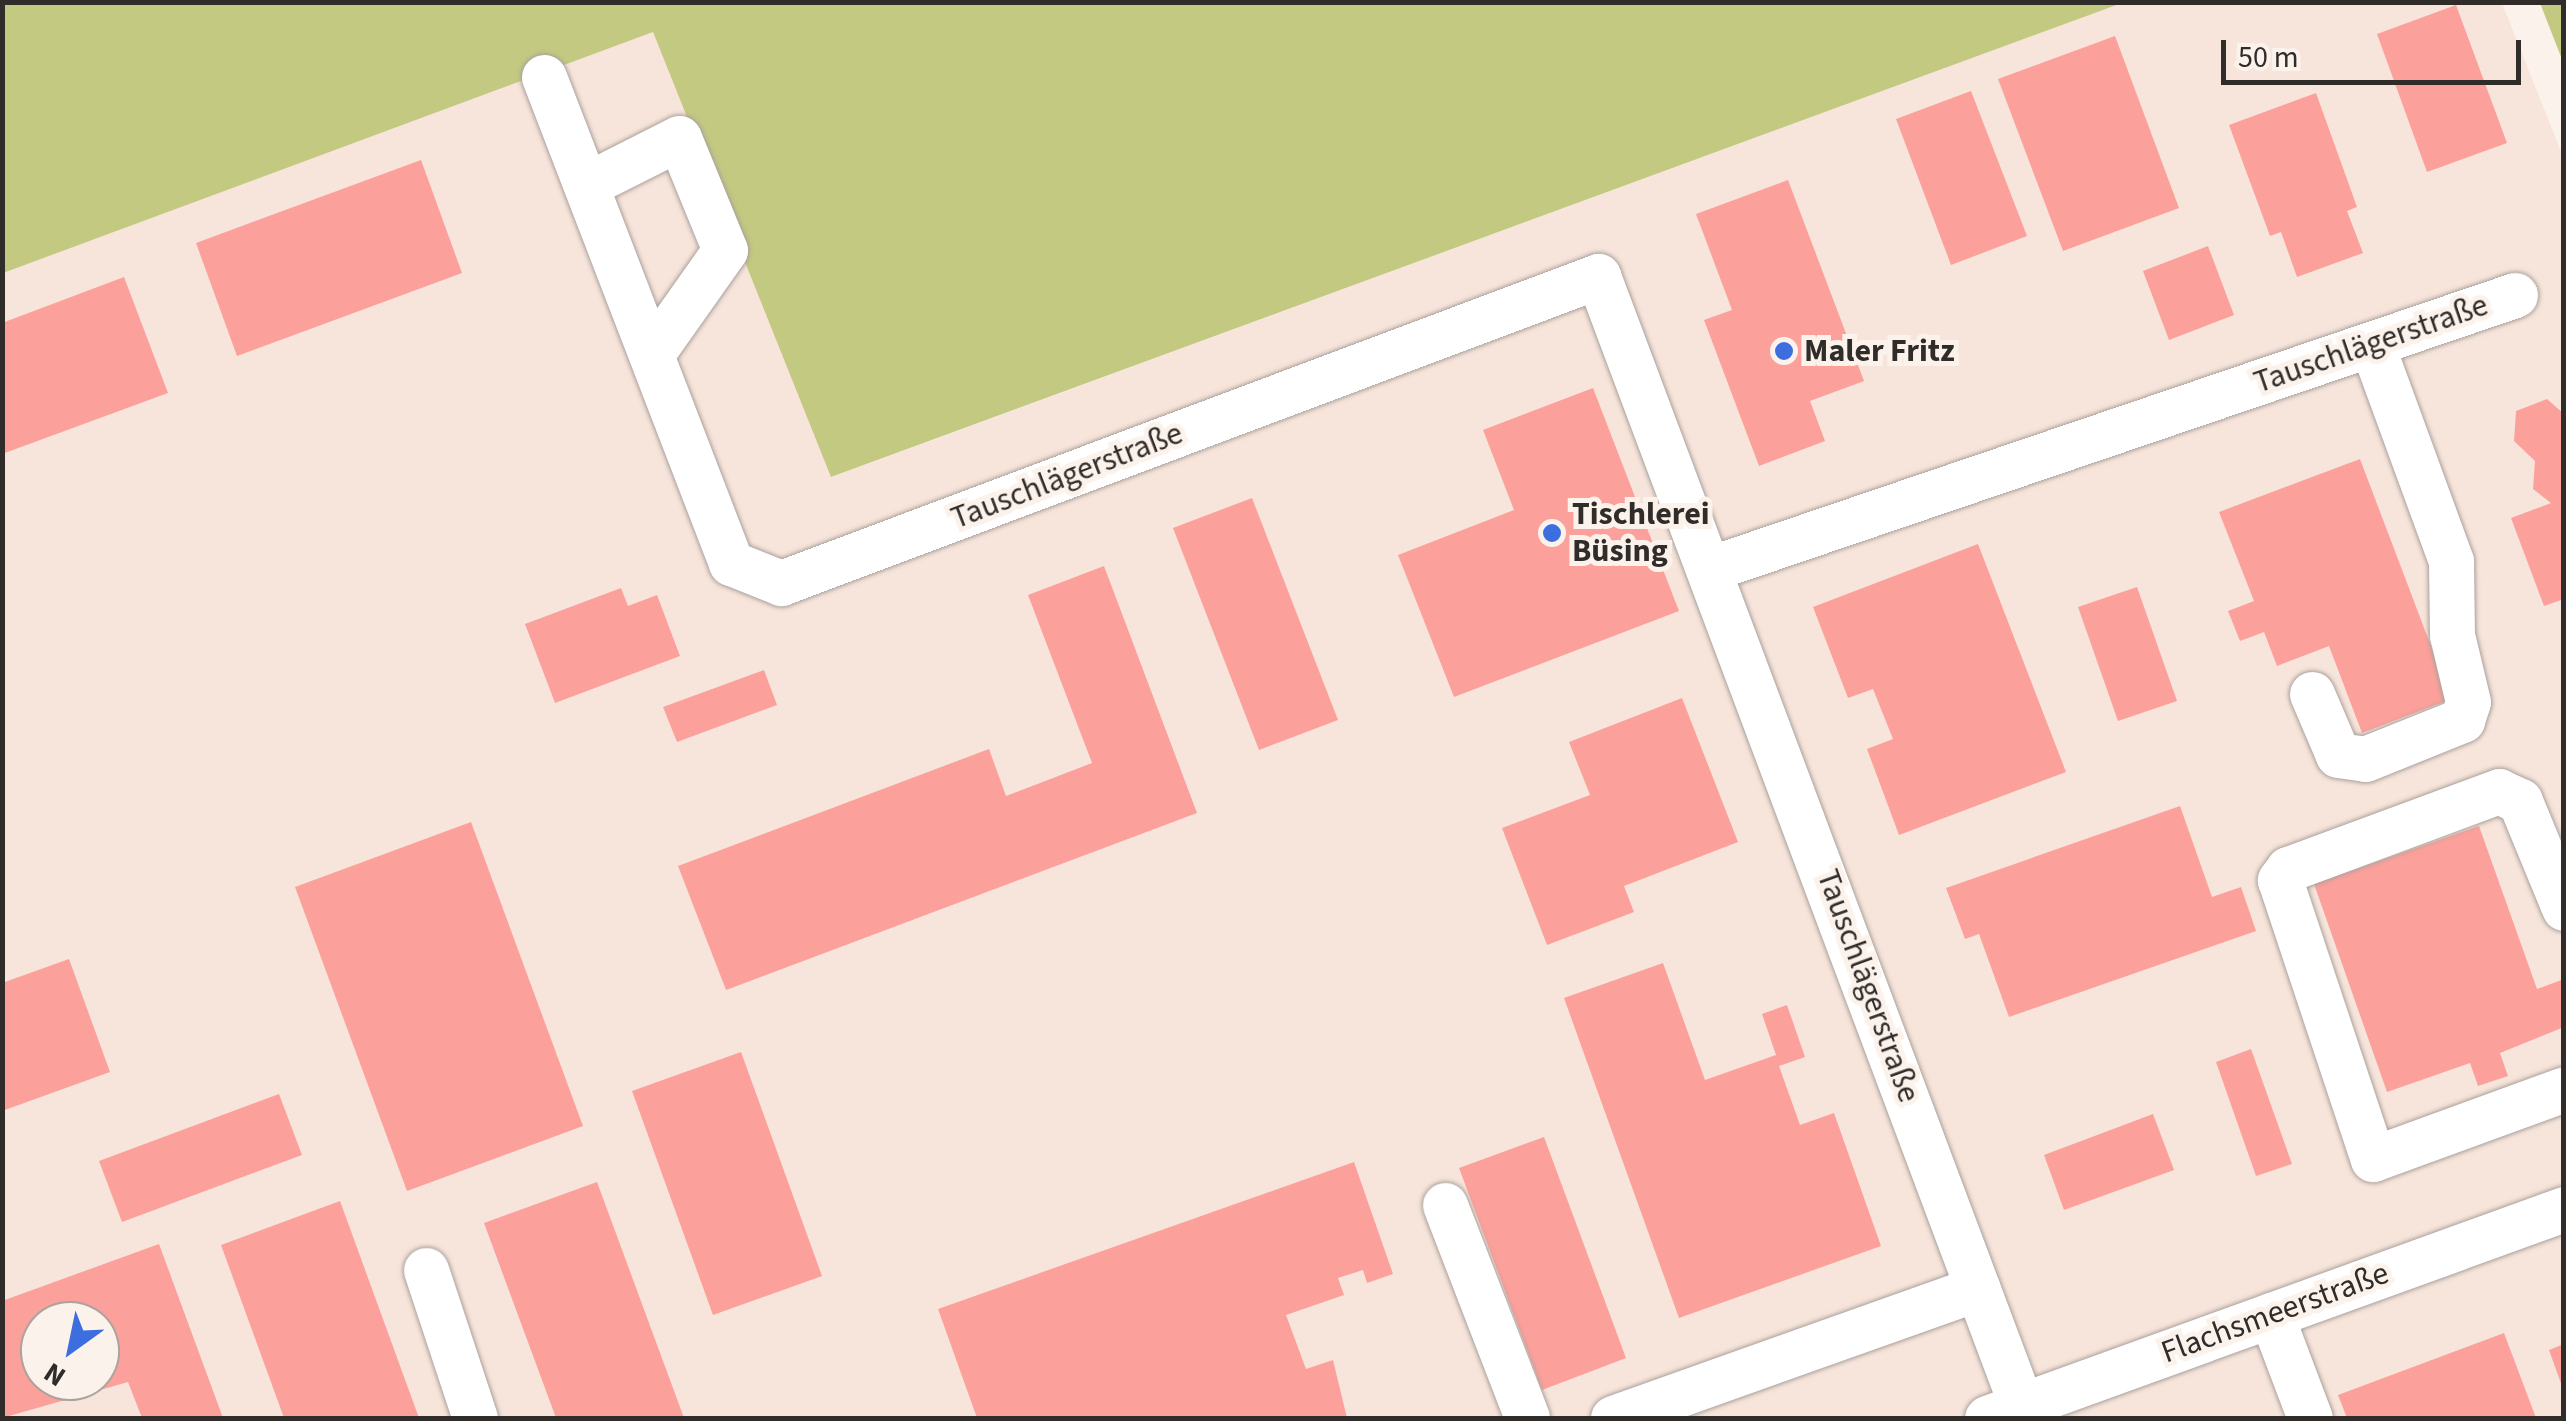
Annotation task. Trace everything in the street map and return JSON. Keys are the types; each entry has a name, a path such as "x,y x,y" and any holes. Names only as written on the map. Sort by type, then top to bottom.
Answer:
{"street":[{"name":"Tauschlägerstraße","path":"544,77 731,563 780,584 1598,276 1714,566 1978,1288 2011,1414"},
{"path":"586,185 679,138 725,250 651,355"},
{"name":"Tauschlägerstraße","path":"1714,566 2515,294"},
{"path":"2312,694 2338,754 2365,760 2462,720 2468,702 2452,635 2451,561 2372,345"},
{"path":"2564,908 2520,801 2499,792 2288,869 2280,880 2373,1159 2564,1089"},
{"path":"1445,1206 1528,1418"},
{"name":"Flachsmeerstraße","path":"2011,1414 2564,1209"},
{"path":"426,1270 475,1418"},
{"path":"1614,1418 1978,1288"},
{"path":"2271,1315 2310,1418"}],"shaded area":[{"path":"2122,3 2502,3 2564,159 2563,1418 3,1418 3,267 653,32 832,477"}],"green space":[{"path":"3,3 2122,3 831,477 653,32 3,273"},
{"path":"2540,3 2563,3 2563,62"}],"building":[{"path":"2456,5 2507,143 2427,172 2377,34"},
{"path":"2115,36 2179,208 2063,251 1998,79"},
{"path":"1971,91 2027,236 1951,265 1896,119"},
{"path":"2316,93 2357,207 2347,211 2363,253 2297,277 2281,232 2270,236 2229,125"},
{"path":"421,160 462,273 237,356 196,243"},
{"name":"Maler Fritz","path":"1788,180 1864,381 1810,401 1825,441 1759,466 1704,320 1732,310 1696,214"},
{"path":"2208,246 2234,315 2169,340 2143,271"},
{"path":"124,277 168,393 2,454 2,323"},
{"name":"Tischlerei Büsing","path":"1593,388 1679,611 1454,697 1398,555 1514,510 1483,430"},
{"path":"2547,399 2564,414 2564,599 2544,606 2511,518 2551,503 2533,489 2535,461 2514,441 2516,411"},
{"path":"2360,459 2451,699 2362,733 2329,646 2277,666 2264,632 2240,641 2228,611 2254,601 2219,512"},
{"path":"1252,498 1338,720 1259,750 1173,528"},
{"path":"1978,544 2066,772 1899,835 1867,749 1893,739 1873,689 1848,698 1813,607"},
{"path":"1104,566 1197,813 726,990 678,866 989,749 1006,796 1092,763 1028,595"},
{"path":"2137,587 2177,701 2118,721 2078,607"},
{"path":"621,588 628,606 657,595 680,656 555,703 525,624"},
{"path":"764,670 777,705 677,742 663,707"},
{"path":"1682,698 1738,842 1624,886 1634,912 1547,945 1502,828 1590,795 1569,742"},
{"path":"2180,806 2212,897 2241,887 2256,931 2009,1017 1979,934 1965,939 1946,888"},
{"path":"471,822 583,1126 407,1191 295,887"},
{"path":"2479,826 2537,989 2564,979 2564,1027 2500,1053 2508,1076 2478,1086 2470,1063 2387,1092 2314,884"},
{"path":"69,959 110,1072 2,1111 2,983"},
{"path":"1663,963 1705,1080 1776,1055 1762,1014 1787,1005 1805,1057 1779,1066 1800,1125 1834,1113 1881,1246 1679,1318 1564,998"},
{"path":"2251,1049 2292,1164 2256,1176 2216,1062"},
{"path":"741,1052 822,1276 713,1315 632,1091"},
{"path":"279,1094 302,1155 122,1222 99,1161"},
{"path":"2153,1114 2174,1170 2064,1210 2044,1155"},
{"path":"1544,1137 1626,1358 1542,1390 1459,1168"},
{"path":"1354,1162 1393,1274 1367,1283 1363,1270 1338,1278 1344,1295 1286,1315 1306,1369 1333,1360 1347,1418 977,1418 938,1309"},
{"path":"597,1182 684,1418 556,1418 484,1223"},
{"path":"340,1201 419,1418 284,1418 221,1245"},
{"path":"159,1244 223,1418 142,1418 128,1382 120,1384 120,1301 20,1301 20,1401 62,1401 2,1418 2,1301"},
{"path":"2504,1333 2536,1418 2347,1418 2338,1395"},
{"path":"2564,1344 2564,1389 2563,1389 2549,1350"}],"place":[{"name":"Maler Fritz","path":"1784,351"},
{"name":"Tischlerei Büsing","path":"1552,533"}]}
